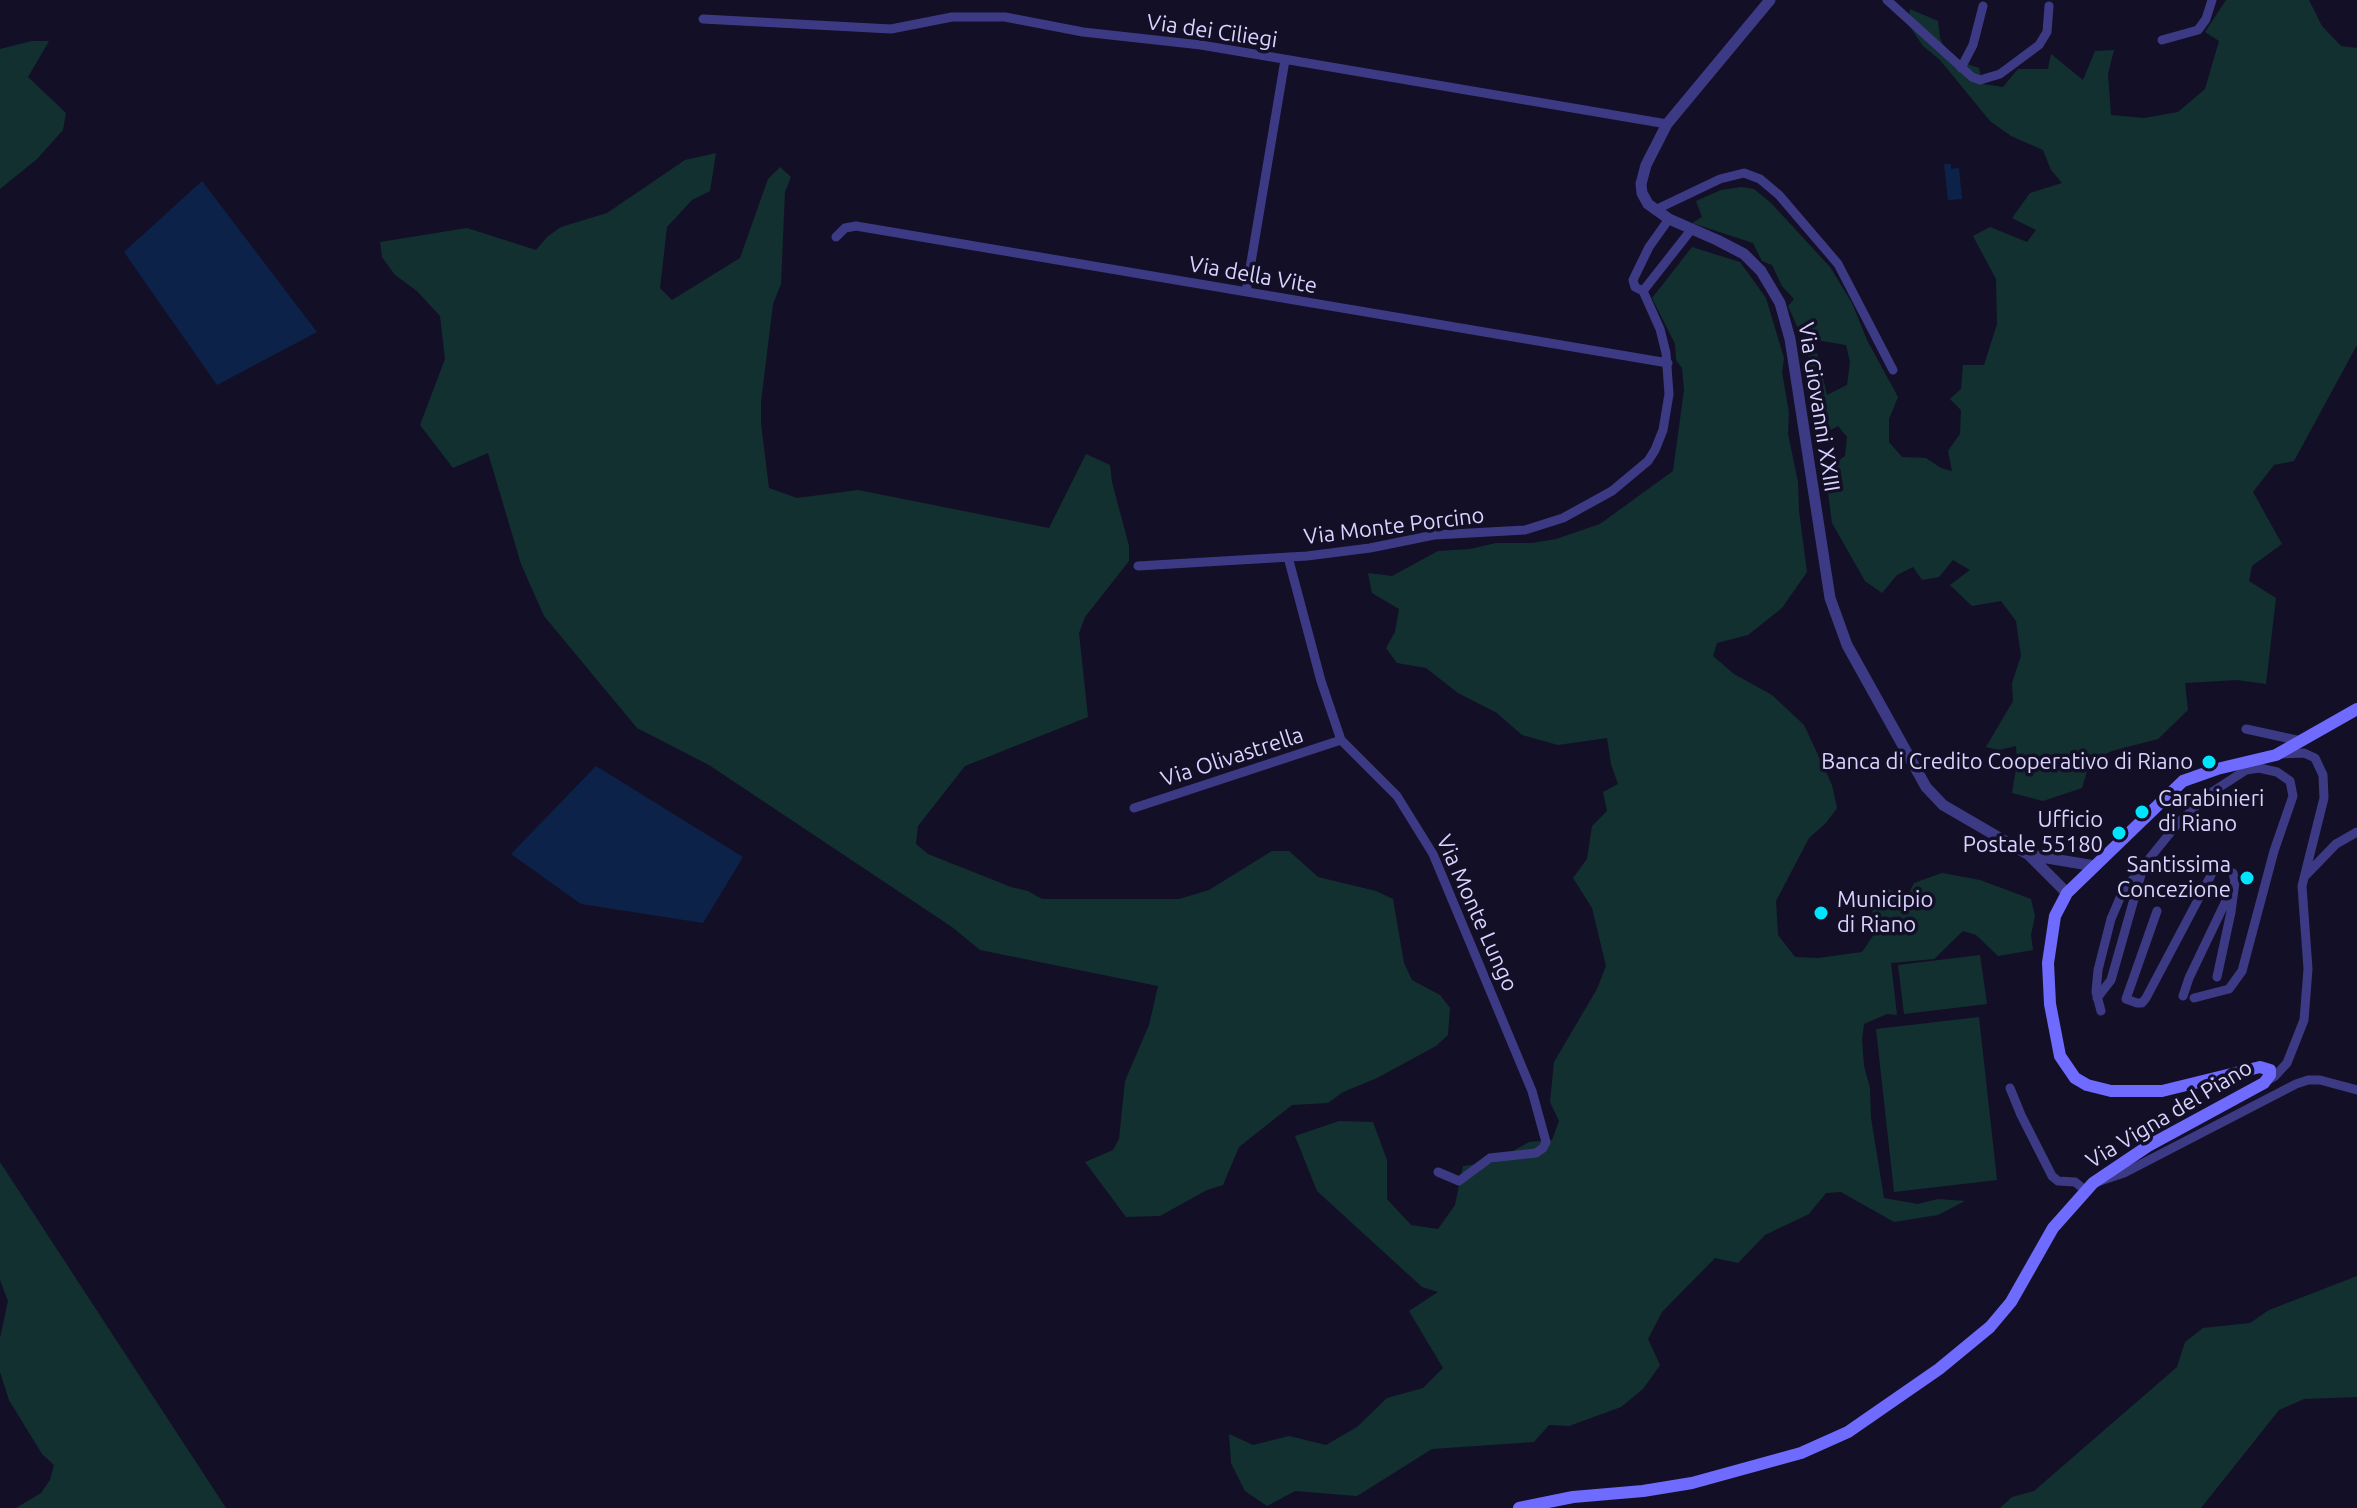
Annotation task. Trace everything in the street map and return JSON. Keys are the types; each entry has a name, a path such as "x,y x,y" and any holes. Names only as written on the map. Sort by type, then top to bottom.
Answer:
{"main road":[{"path":"2067,893 2183,781 2195,775 2243,768 2276,755 2357,709"},
{"name":"Via Vigna del Piano","path":"1519,1508 1559,1499 1692,1483 1801,1453 1848,1432 1939,1369 1990,1327 2011,1302 2053,1228 2089,1187 2148,1146 2241,1098 2268,1080 2270,1070 2256,1067 2178,1089 2126,1092 2095,1088 2075,1078 2063,1063 2059,1051 2048,986 2052,928 2057,910 2067,893"}],"street":[{"path":"1770,0 1667,124 1651,152 1641,184 1644,198 1655,210 1720,179 1744,173 1760,179 1777,192 1838,264 1893,370"},
{"path":"1887,0 1961,68 1980,80 2009,68 2043,41 2048,27 2049,6"},
{"path":"2162,40 2198,30 2206,19 2212,0"},
{"path":"1961,68 1974,40 1983,6"},
{"name":"Via dei Ciliegi","path":"703,19 891,29 952,17 1005,17 1083,32 1201,45 1667,124"},
{"path":"1246,292 1285,60"},
{"name":"Via Giovanni XXIII","path":"1655,210 1744,254 1761,271 1780,303 1790,339 1828,589 1847,645 1930,792 1948,808 2029,855 2067,893"},
{"name":"Via Monte Porcino","path":"1138,566 1288,557 1370,548 1434,535 1525,530 1573,513 1623,482 1652,456 1665,417 1669,394 1668,363 1660,329 1643,291 1635,287 1634,274 1669,219"},
{"name":"Via della Vite","path":"836,237 845,228 856,226 1668,363"},
{"path":"1643,291 1691,230"},
{"name":"Via Monte Lungo","path":"1288,557 1321,681 1341,740 1397,796 1433,854 1532,1091 1546,1142 1536,1153 1490,1158 1459,1181 1438,1172"},
{"path":"2246,729 2304,741"},
{"name":"Via Olivastrella","path":"1134,808 1341,740"},
{"path":"2268,1080 2278,1074 2291,1056 2306,1008 2308,969 2302,908 2304,877 2323,808 2323,775 2319,764 2310,755 2301,753 2276,755"},
{"path":"2101,1011 2097,998 2098,970 2115,906 2123,891 2190,811 2243,768 2263,768 2283,775 2292,783 2293,799 2274,851 2241,975 2229,989 2188,997 2189,978 2234,878 2217,977"},
{"path":"2304,877 2336,844 2357,832"},
{"name":"Via Giovanni XXIII","path":"2029,855 2095,866"},
{"path":"2157,911 2126,999 2142,1003 2217,864"},
{"path":"2097,998 2111,980 2143,869"},
{"path":"2010,1088 2049,1172 2058,1181 2073,1181 2089,1187 2124,1173 2296,1084 2320,1080 2357,1090"}],"green space":[{"path":"2226,0 2309,0 2322,26 2341,46 2357,48 2357,345 2294,461 2274,465 2253,492 2282,544 2252,566 2249,581 2276,598 2266,684 2237,680 2185,683 2188,710 2158,739 2112,751 2090,761 2082,788 2043,801 2012,793 2017,763 2016,746 1999,750 1986,747 2013,701 2012,683 2021,656 2016,621 2001,601 1972,606 1950,585 1970,570 1953,560 1939,577 1922,580 1913,567 1897,575 1882,593 1865,581 1832,523 1825,470 1845,456 1847,437 1838,426 1825,433 1814,397 1808,356 1817,353 1827,395 1847,385 1850,362 1846,345 1800,333 1788,306 1794,299 1782,286 1772,265 1762,261 1753,243 1692,223 1702,217 1696,201 1721,190 1741,187 1754,189 1771,203 1830,267 1852,303 1867,340 1898,397 1889,419 1889,442 1902,457 1926,458 1952,471 1948,451 1960,434 1961,410 1950,399 1961,389 1963,365 1984,365 1997,324 1996,279 1973,236 1990,227 2027,242 2036,230 2012,218 2030,193 2062,183 2051,170 2043,150 2011,136 1990,121 1940,60 1923,46 1908,24 1910,9 1938,21 1940,38 1947,53 1958,61 1979,68 1983,84 2003,87 2018,69 2048,69 2051,54 2083,80 2095,51 2114,50 2108,74 2111,115 2144,118 2178,112 2205,89 2219,41 2205,32"},
{"path":"32,41 49,41 28,77 66,113 63,130 37,159 0,189 0,49"},
{"path":"716,153 710,191 692,200 667,227 660,288 672,300 740,258 768,179 780,167 791,177 785,192 781,284 773,304 761,402 769,488 797,498 858,490 1049,528 1086,454 1110,465 1129,546 1129,561 1085,617 1079,633 1088,717 965,766 918,826 916,844 928,854 1042,899 1179,899 1209,890 1272,851 1289,851 1318,877 1376,891 1393,899 1404,963 1412,980 1440,995 1450,1008 1448,1035 1436,1046 1377,1078 1343,1092 1328,1103 1292,1105 1239,1147 1223,1185 1207,1190 1160,1216 1126,1217 1085,1162 1113,1150 1119,1139 1125,1081 1149,1025 1158,986 980,950 952,927 709,765 637,728 544,616 521,564 488,453 453,468 420,425 445,359 440,316 417,291 395,275 382,257 380,242 467,228 536,250 561,227 607,213 685,160"},
{"path":"1692,247 1740,262 1766,298 1784,358 1782,372 1789,413 1788,434 1798,482 1807,572 1782,608 1748,635 1717,643 1713,656 1734,674 1772,695 1804,725 1832,785 1837,808 1809,838 1776,901 1778,935 1795,957 1818,958 1862,952 1875,933 1872,908 1885,888 1907,897 1914,883 1942,873 1980,880 2031,899 2035,916 2031,935 2033,950 1998,956 1976,935 1963,931 1934,959 1891,963 1897,1015 1887,1014 1864,1024 1864,1066 1870,1088 1871,1118 1884,1198 1918,1204 1938,1199 1965,1201 1938,1215 1894,1222 1841,1192 1826,1193 1809,1214 1765,1235 1738,1263 1715,1258 1662,1312 1648,1339 1660,1365 1643,1389 1621,1407 1569,1426 1549,1425 1534,1442 1432,1449 1357,1496 1295,1491 1267,1506 1245,1491 1231,1463 1229,1434 1253,1445 1289,1436 1326,1445 1357,1427 1387,1398 1423,1388 1443,1368 1409,1311 1438,1292 1422,1287 1317,1191 1295,1136 1339,1121 1373,1122 1387,1160 1387,1199 1411,1225 1438,1229 1455,1205 1463,1166 1494,1162 1529,1142 1552,1140 1559,1121 1550,1102 1554,1062 1597,989 1606,966 1592,908 1573,878 1587,859 1592,826 1607,811 1603,792 1618,784 1607,738 1558,745 1522,735 1497,713 1458,693 1426,668 1397,663 1386,648 1395,632 1399,609 1372,593 1368,573 1392,576 1438,551 1556,539 1600,524 1673,471 1684,390 1682,368 1676,360 1675,344 1652,298"},
{"path":"1980,955 1987,1004 1904,1014 1898,965"},
{"path":"1979,1017 1997,1180 1894,1192 1876,1029"},
{"path":"0,1162 226,1508 16,1508 41,1493 50,1480 54,1465 42,1454 9,1400 0,1372 0,1338 8,1301 0,1280"},
{"path":"2357,1276 2357,1397 2304,1399 2279,1410 2201,1508 2000,1508 2012,1497 2034,1491 2177,1367 2185,1342 2203,1328 2250,1323 2269,1310"}],"water":[{"path":"1944,164 1951,164 1951,169 1959,168 1962,199 1948,200"},
{"path":"202,181 317,332 217,385 124,252"},
{"path":"596,766 743,857 703,923 581,904 511,854"}],"place":[{"name":"Banca di Credito Cooperativo di Riano","path":"2209,762"},
{"name":"Carabinieri di Riano","path":"2142,812"},
{"name":"Ufficio Postale 55180","path":"2119,833"},
{"name":"Santissima Concezione","path":"2247,878"},
{"name":"Municipio di Riano","path":"1821,913"}]}
